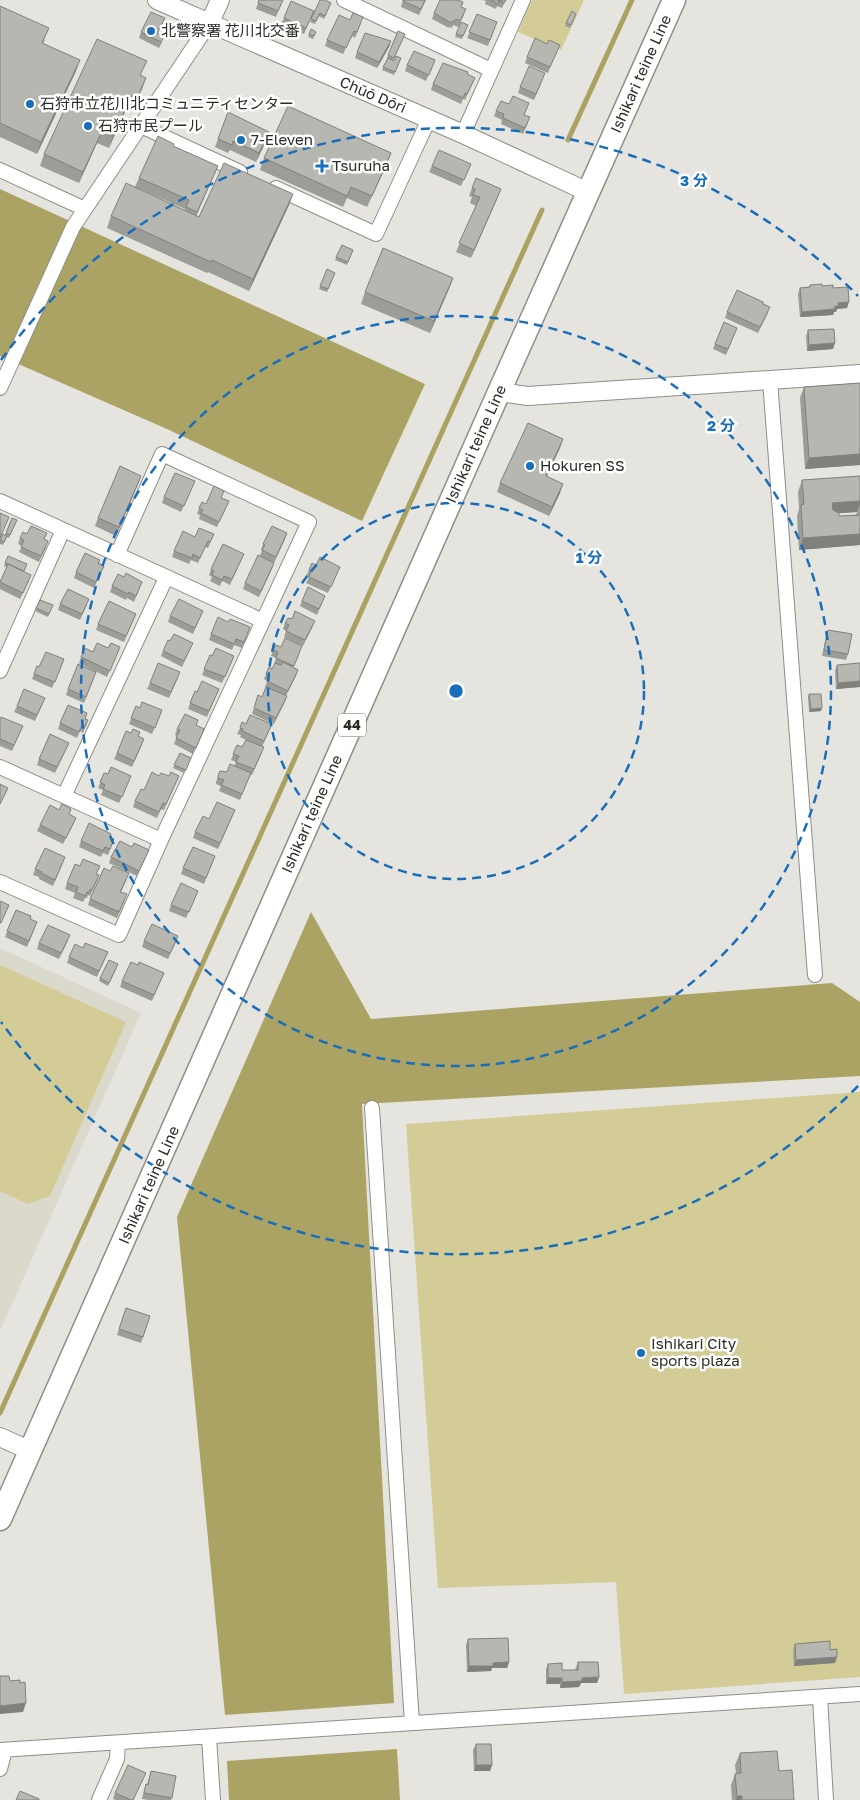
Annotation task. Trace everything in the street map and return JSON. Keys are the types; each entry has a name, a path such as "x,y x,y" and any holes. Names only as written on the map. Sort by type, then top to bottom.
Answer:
{"main road":[{"name":"Ishikari teine Line","path":"0,1519 674,0"}],"street":[{"name":"Chūō Dōri","path":"157,0 463,134 588,192"},
{"path":"1,384 73,227 209,24 220,0"},
{"path":"344,0 491,70"},
{"path":"463,134 523,0"},
{"path":"268,184 376,234 428,119"},
{"path":"141,126 249,176"},
{"path":"0,170 85,209"},
{"path":"499,392 528,396 860,374"},
{"path":"770,380 815,975"},
{"path":"0,882 119,936 161,840 308,522 162,454 117,555"},
{"path":"0,501 262,621"},
{"path":"0,671 63,530"},
{"path":"64,796 166,578"},
{"path":"0,767 161,840"},
{"path":"372,1108 412,1723"},
{"path":"2,1438 31,1452"},
{"path":"0,1769 3,1750 860,1694"},
{"path":"820,1696 826,1800"},
{"path":"209,1737 213,1800"},
{"path":"99,1800 117,1759 118,1743"}],"shaded area":[{"path":"532,0 584,0 561,50 518,32"},
{"path":"0,189 425,384 362,521 167,429 0,356"},
{"path":"311,912 371,1019 832,983 860,1002 860,1076 362,1104 394,1703 225,1715 177,1217"},
{"path":"0,948 141,1013 0,1331"},
{"path":"0,965 126,1022 50,1196 28,1204 0,1191"},
{"name":"Ishikari City sports plaza","path":"860,1092 860,1677 624,1694 616,1582 438,1588 406,1124"},
{"path":"397,1749 400,1800 229,1800 227,1761"}],"building":[{"path":"259,0 283,0 278,11 258,3"},
{"path":"320,0 331,3 325,16 320,13 316,21 311,19"},
{"path":"403,0 425,0 421,9"},
{"path":"440,0 458,0 463,2 461,7 466,9 460,21 456,19 451,23 434,13"},
{"path":"491,0 499,0 498,4"},
{"path":"291,1 314,11 306,28 284,18"},
{"name":"石狩市立花川北コミュニティセンター","path":"0,6 49,28 42,43 80,60 41,142 0,123"},
{"path":"572,11 576,14 571,25 566,23"},
{"name":"北警察署 花川北交番","path":"151,12 165,18 157,33 164,36 161,42 141,32"},
{"path":"353,13 363,17 357,32 354,31 346,48 327,40 339,15 350,20"},
{"path":"477,14 497,22 490,40 469,32"},
{"path":"461,22 468,25 463,36 456,34"},
{"path":"311,29 316,32 314,36 309,34"},
{"path":"398,31 405,34 394,58 388,55"},
{"path":"365,33 391,41 379,62 357,52"},
{"path":"535,38 547,44 549,40 560,45 550,67 527,57"},
{"name":"石狩市民プール","path":"97,39 147,61 140,75 146,78 137,98 132,95 113,136 102,131 83,172 44,154"},
{"path":"414,51 435,60 429,75 407,65"},
{"path":"396,56 401,58 395,72 383,67 388,58 394,61"},
{"path":"443,63 468,72 467,74 475,78 463,98 433,84"},
{"path":"529,66 545,73 536,94 520,87"},
{"path":"513,96 529,103 524,115 530,117 525,128 503,118 504,114 496,111 501,101 509,104"},
{"path":"288,106 391,153 372,196 351,187 347,196 264,158"},
{"path":"228,112 269,132 259,153 233,141 232,145 218,139"},
{"path":"158,136 174,144 173,146 218,166 197,212 186,207 189,200 139,178"},
{"path":"439,150 471,164 464,180 432,166"},
{"path":"224,163 293,194 253,279 111,216 126,183 199,217"},
{"path":"476,178 501,189 474,250 459,243 480,197 473,195 475,189 472,188"},
{"path":"342,245 353,250 348,262 336,257"},
{"path":"383,248 453,278 434,321 365,292"},
{"path":"327,269 335,273 328,289 320,286"},
{"path":"822,284 822,286 833,285 833,288 848,287 849,302 838,303 839,306 835,306 835,309 802,312 800,288"},
{"path":"737,290 770,307 760,327 727,312"},
{"path":"724,322 737,328 728,349 715,344"},
{"path":"834,329 835,343 809,345 808,330"},
{"path":"860,383 860,454 809,458 804,387"},
{"name":"Hokuren SS","path":"528,423 563,439 546,476 563,484 552,507 500,483"},
{"path":"120,466 141,476 119,527 98,518"},
{"path":"175,473 195,481 184,506 164,497"},
{"path":"860,476 860,501 832,503 833,510 839,513 839,516 860,515 860,534 803,538 801,505 804,504 802,480"},
{"path":"214,486 224,491 221,498 229,501 219,522 201,513 203,510 199,508 202,502 206,504"},
{"path":"0,513 9,517 0,538"},
{"path":"12,518 17,520 10,535 6,533"},
{"path":"31,526 47,533 44,539 48,541 41,556 21,547 24,540 20,538 23,532 27,534"},
{"path":"272,526 287,533 276,557 262,550"},
{"path":"199,528 214,534 210,542 208,541 200,558 193,554 192,558 174,551 183,531 195,537"},
{"path":"3,534 7,536 4,542 0,540"},
{"path":"223,544 244,554 232,579 224,576 222,580 212,575 214,571 211,569"},
{"path":"85,553 100,560 98,563 104,566 96,582 76,572"},
{"path":"258,555 274,563 261,591 245,583"},
{"path":"8,556 27,564 24,571 5,563"},
{"path":"320,557 340,567 331,587 309,577 312,563 316,565"},
{"path":"8,564 31,575 23,593 0,582"},
{"path":"126,573 142,582 136,596 112,586 118,574 124,577"},
{"path":"308,587 325,596 319,609 302,601"},
{"path":"68,589 89,599 82,614 60,604"},
{"path":"179,599 203,611 195,628 170,616"},
{"path":"40,600 53,605 49,614 36,608"},
{"path":"109,601 136,614 126,636 98,624"},
{"path":"295,611 315,621 305,640 286,631 289,625 285,623 288,618 292,619"},
{"path":"218,617 228,622 230,619 250,627 244,642 236,639 234,644 211,634"},
{"path":"828,630 852,634 848,654 824,650"},
{"path":"174,634 193,643 184,661 163,651 168,640 170,641"},
{"path":"285,638 302,646 294,666 276,658 278,652 273,650 276,645 281,647"},
{"path":"97,643 108,648 111,643 120,647 110,671 81,657 85,648 93,652"},
{"path":"216,648 234,656 225,677 204,669 210,655 212,656"},
{"path":"46,652 64,659 55,682 34,674"},
{"path":"283,662 298,670 288,691 267,681 270,676 266,674 269,667 272,669 275,663 281,665"},
{"path":"158,663 180,672 171,692 150,683"},
{"path":"860,663 860,681 838,683 837,665"},
{"path":"78,664 96,672 86,697 68,689"},
{"path":"202,681 219,689 209,711 190,703"},
{"path":"266,687 287,696 276,718 254,708 258,695 262,697"},
{"path":"24,689 45,698 37,715 17,706"},
{"path":"809,694 821,694 822,708 811,709"},
{"path":"142,702 162,710 155,728 131,718 136,706 140,708"},
{"path":"68,705 87,713 85,719 88,720 85,727 82,725 79,732 60,723"},
{"path":"185,714 198,720 196,725 204,729 196,748 176,738 180,730 177,729"},
{"path":"250,715 272,724 264,741 242,731 243,729 240,728 242,722 246,724"},
{"path":"1,717 23,726 14,745 0,739"},
{"path":"133,729 140,732 138,736 144,739 134,761 117,753 126,731 131,733"},
{"path":"50,734 69,743 57,767 39,759"},
{"path":"246,740 264,747 254,769 236,762 239,756 233,754 237,745 242,747"},
{"path":"180,753 191,758 186,770 174,765"},
{"path":"230,764 251,773 242,794 221,785 224,780 218,778 220,771 227,772"},
{"path":"111,767 131,776 122,797 103,789 105,785 100,782 104,773 108,774"},
{"path":"152,772 159,776 161,773 169,776 171,772 179,776 166,804 163,803 159,812 135,801 141,789 144,790"},
{"path":"0,784 8,788 0,804"},
{"path":"217,802 235,810 220,843 195,832 203,816 209,819"},
{"path":"62,804 71,809 69,814 76,818 66,838 40,825 50,805 59,810"},
{"path":"89,823 111,834 110,837 114,839 110,849 105,847 103,851 81,841"},
{"path":"120,841 132,847 134,843 149,850 139,871 111,857"},
{"path":"193,847 215,856 206,878 183,868"},
{"path":"45,848 65,857 55,880 35,869"},
{"path":"83,859 100,866 96,874 99,875 92,890 90,889 85,896 76,892 78,887 67,883 75,864 80,866"},
{"path":"113,866 129,873 120,892 127,894 119,912 90,899 104,868 110,871"},
{"path":"181,883 198,891 189,912 171,905"},
{"path":"0,901 9,905 1,923 0,923"},
{"path":"16,910 31,916 30,919 37,922 29,941 7,931"},
{"path":"152,924 178,936 170,953 144,941"},
{"path":"48,925 70,935 61,953 39,943"},
{"path":"85,943 108,952 99,971 69,957 75,944 83,948"},
{"path":"109,960 118,964 109,983 100,978"},
{"path":"131,962 138,965 139,962 164,973 154,995 122,981"},
{"path":"126,1308 150,1316 143,1337 119,1329"},
{"path":"508,1638 509,1662 493,1663 493,1666 469,1666 468,1639"},
{"path":"830,1641 830,1650 837,1649 837,1657 796,1660 795,1644"},
{"path":"578,1662 598,1662 599,1677 582,1678 582,1681 562,1682 562,1678 548,1678 548,1664 562,1663 562,1670 578,1670"},
{"path":"0,1676 9,1676 10,1681 20,1680 20,1683 25,1682 26,1703 0,1706"},
{"path":"476,1744 491,1744 492,1765 476,1765"},
{"path":"777,1751 779,1771 792,1770 794,1800 742,1800 742,1796 737,1796 735,1774 741,1773 740,1753"},
{"path":"128,1765 146,1773 133,1800 115,1793"},
{"path":"151,1771 176,1776 172,1798 144,1793"},
{"path":"20,1791 39,1799 39,1800 16,1800"}],"waterway":[{"path":"568,140 632,0"},
{"path":"0,1413 542,210"}],"place":[{"name":"北警察署 花川北交番","path":"151,31"},
{"name":"石狩市立花川北コミュニティセンター","path":"30,104"},
{"name":"石狩市民プール","path":"88,126"},
{"name":"7-Eleven","path":"241,140"},
{"name":"Tsuruha","path":"322,166"},
{"name":"Hokuren SS","path":"530,466"},
{"name":"Ishikari City sports plaza","path":"641,1353"}]}
